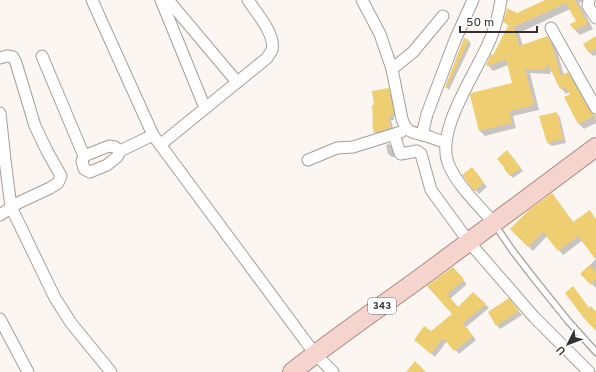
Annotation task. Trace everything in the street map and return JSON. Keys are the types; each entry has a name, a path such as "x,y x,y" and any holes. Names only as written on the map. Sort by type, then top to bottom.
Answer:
{"main road":[{"name":"343","path":"292,372 596,147"}],"street":[{"path":"92,0 153,135 315,354 333,372"},
{"path":"161,0 205,108"},
{"path":"168,0 237,82"},
{"path":"160,145 267,58 272,51 270,34 265,24 248,0"},
{"path":"362,0 380,34 392,69 404,127 415,134 442,142"},
{"path":"425,136 429,107 455,40 473,0"},
{"path":"493,224 452,173 447,162 442,142 455,110 492,36 501,0"},
{"path":"589,0 588,6 596,18"},
{"path":"392,69 412,52 443,16"},
{"path":"551,28 596,108"},
{"path":"0,58 7,56 12,57 16,63 35,126 61,176 58,183 18,203 0,215"},
{"path":"42,56 84,156 82,161 84,169 90,172 107,165 117,157 120,151 153,135"},
{"path":"0,113 11,207 55,298 71,322 111,372"},
{"path":"308,160 337,148 353,147 408,130"},
{"path":"394,134 401,154 417,151 421,154 431,190 471,241 534,316 589,372"},
{"path":"84,156 109,146 115,147 120,151"},
{"path":"1,321 28,372"}],"lane":[{"path":"493,224 536,281 569,322 596,352"}],"building":[{"path":"545,0 575,0 588,24 574,30 570,24 576,21 566,3 514,27 519,46 548,36 561,76 568,72 590,111 596,115 578,124 564,97 570,94 563,85 564,88 560,89 549,66 545,67 546,69 525,69 534,105 509,111 512,123 479,131 470,95 471,93 512,83 506,59 488,66 486,65 491,54 493,55 509,24 503,22 507,8 517,13"},
{"path":"596,36 596,49 589,53 583,44"},
{"path":"464,38 469,40 447,88 445,87"},
{"path":"389,88 394,113 391,113 391,117 388,117 391,128 374,133 372,124 372,105 374,105 372,91"},
{"path":"557,112 563,139 547,143 539,116"},
{"path":"507,150 521,168 510,176 497,159"},
{"path":"472,167 484,183 474,191 462,175"},
{"path":"552,193 573,222 590,210 596,220 596,260 578,236 558,251 543,232 528,247 510,229 529,210"},
{"path":"589,265 596,272 596,279 591,285 580,274"},
{"path":"453,267 463,278 463,281 447,294 458,307 473,292 486,304 463,323 473,336 454,351 443,338 431,354 414,340 424,326 431,331 452,314 427,286"},
{"path":"573,286 589,308 591,306 596,312 596,331 583,317 565,293"},
{"path":"509,298 519,311 496,326 488,312"},
{"path":"415,361 426,372 406,372"}]}
